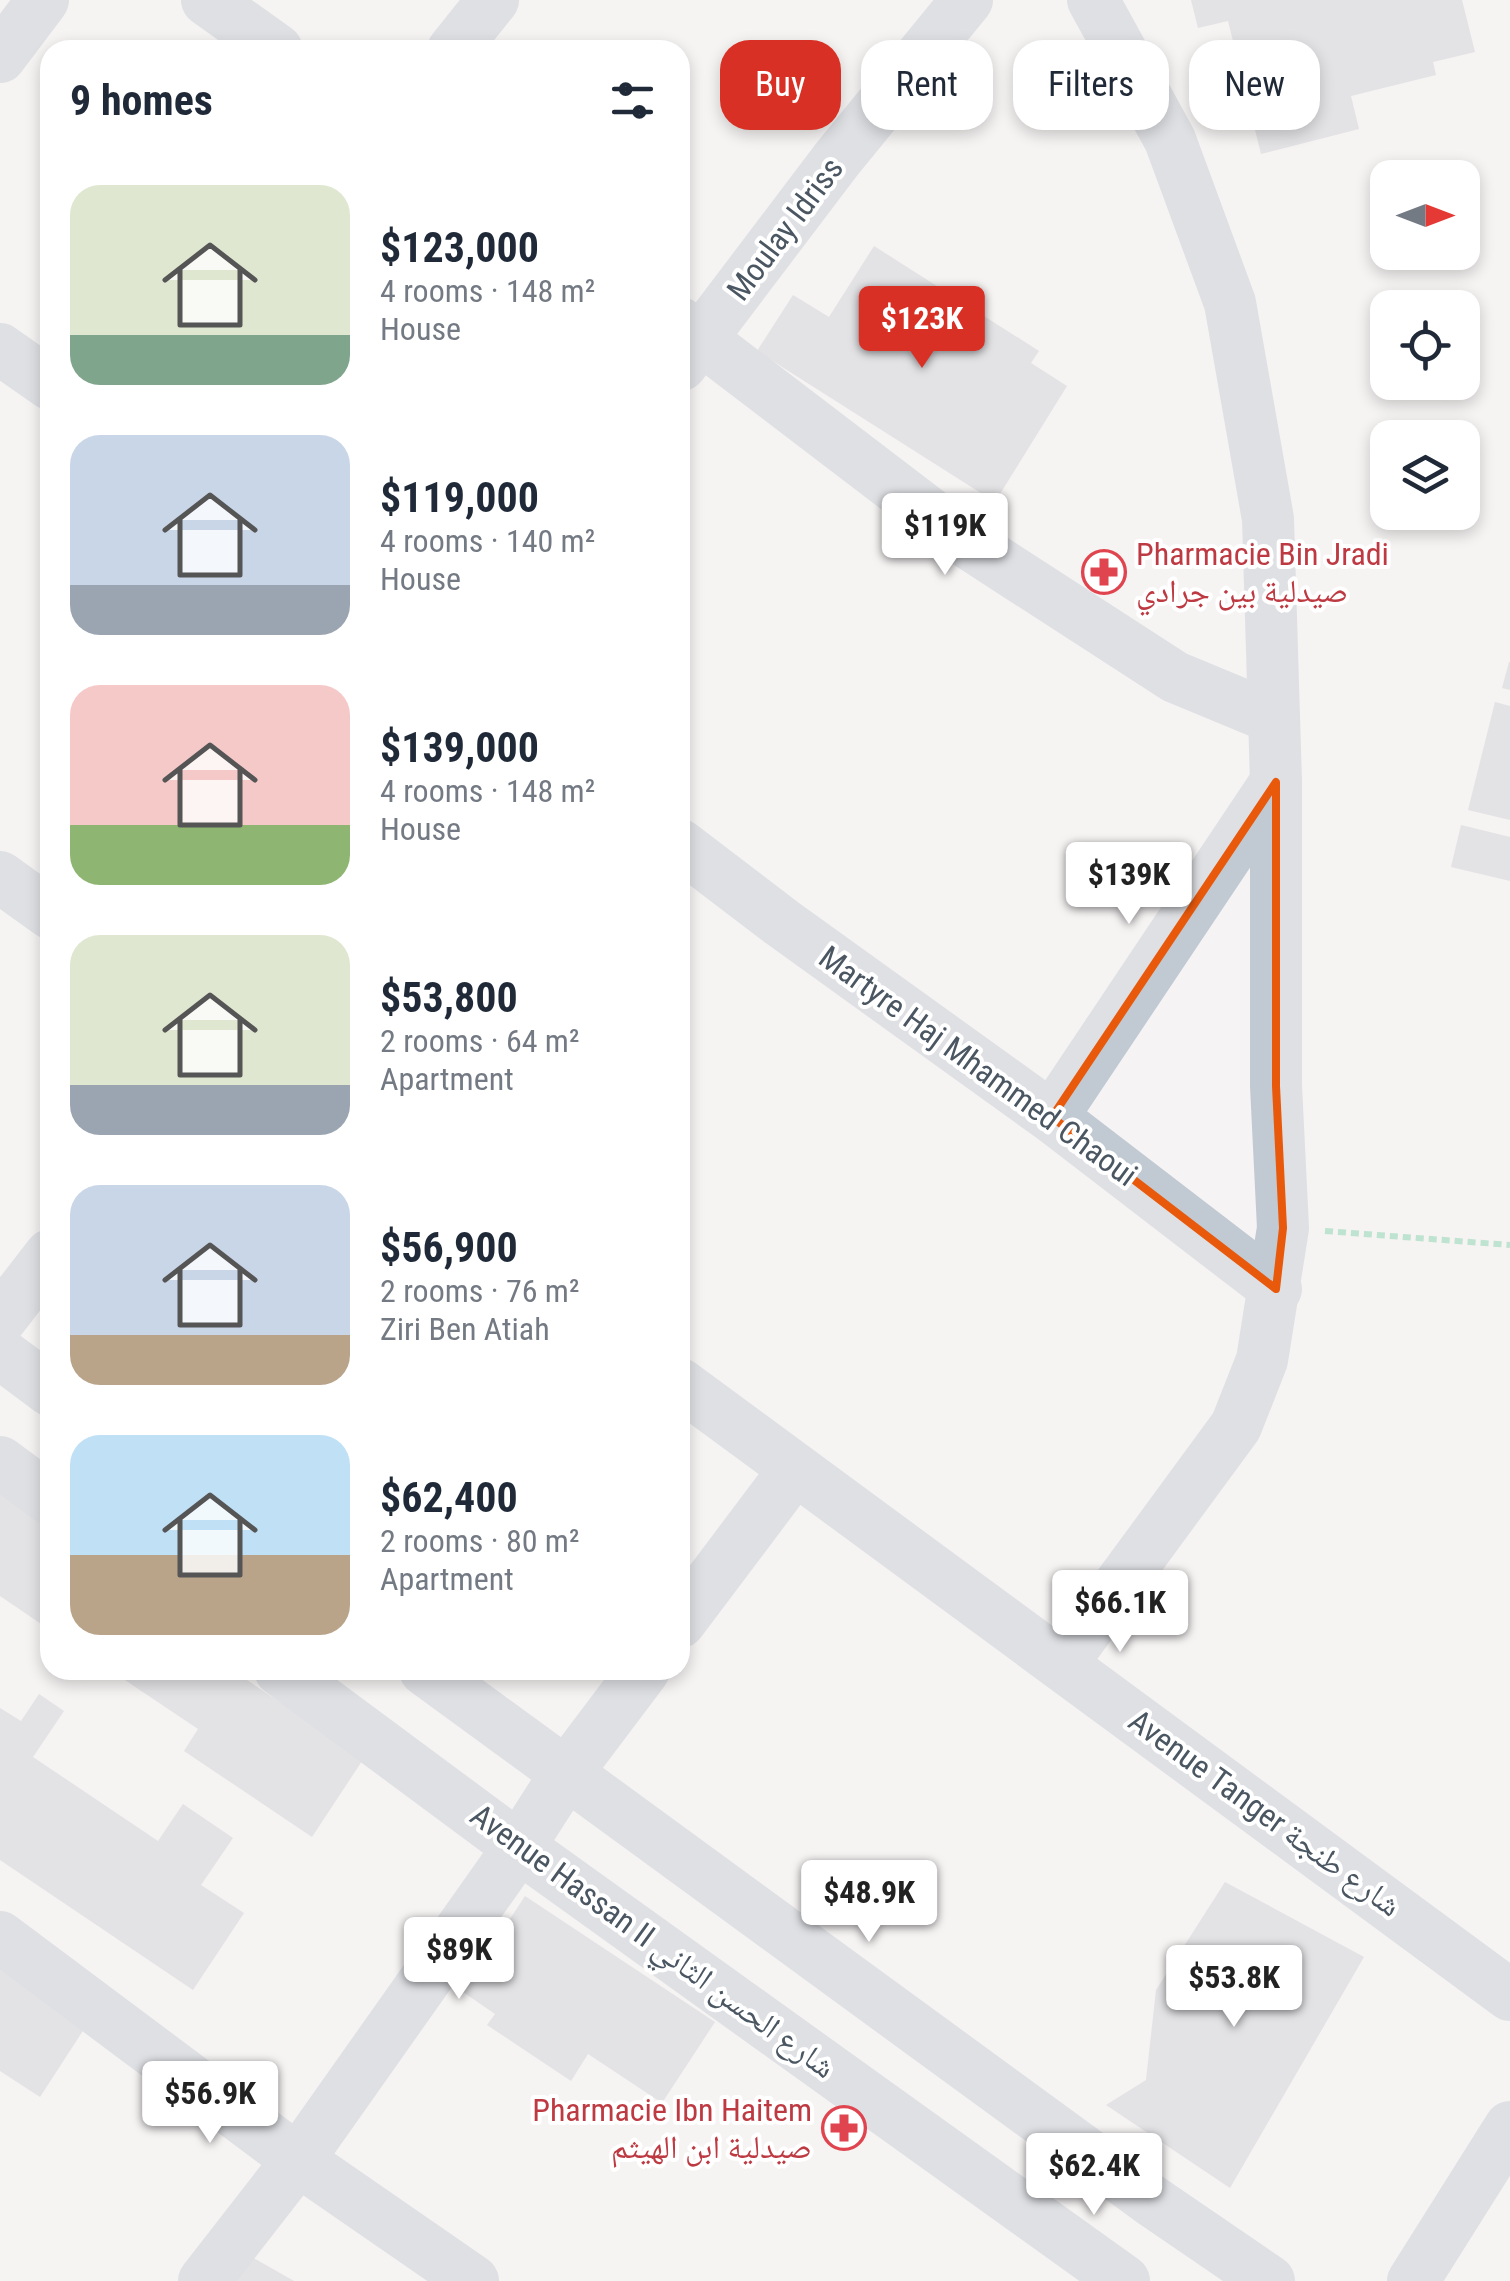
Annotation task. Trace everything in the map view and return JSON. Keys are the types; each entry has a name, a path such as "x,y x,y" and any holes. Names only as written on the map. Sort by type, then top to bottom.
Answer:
{"street":[{"path":"0,57 43,0"},
{"path":"207,0 263,40"},
{"path":"460,40 493,0"},
{"name":"Moulay Idriss","path":"690,340 966,0"},
{"path":"1062,1663 1236,1426 1262,1360 1284,1228 1276,1086 1276,782 1268,519 1230,303 1170,140 1093,0"},
{"path":"690,343 970,545 1175,677 1274,718"},
{"path":"0,349 40,377"},
{"path":"1052,1117 1276,782"},
{"name":"Martyre Haj Mhammed Chaoui","path":"690,852 1052,1117 1276,1289"},
{"path":"0,877 40,906"},
{"path":"0,1320 40,1268"},
{"path":"0,1353 40,1383"},
{"name":"Avenue Tanger شارع طنجة","path":"690,1391 1510,1994"},
{"path":"0,1462 40,1492"},
{"path":"690,1609 795,1469"},
{"name":"Avenue Hassan II شارع الحسن الثاني","path":"294,1680 1113,2278"},
{"path":"438,1680 1152,2201 1269,2281"},
{"path":"204,2281 298,2160 520,1847 565,1775 636,1680"},
{"path":"0,1937 298,2160 473,2281"},
{"path":"1413,2281 1510,2128"},
{"path":"1113,2278 1152,2201"}],"path":[{"path":"1284,1228 1510,1245"}],"highlighted area":[{"path":"1276,782 1276,1086 1283,1228 1276,1289 1052,1117"}],"building":[{"path":"1191,0 1462,0 1475,52 1433,62 1436,75 1351,96 1359,129 1261,154 1255,130 1320,130 1320,40 1233,40 1228,21 1198,28"},
{"path":"874,246 1039,351 1031,363 1067,386 995,502 757,351 793,295 829,317"},
{"path":"1510,662 1510,690 1502,688"},
{"path":"1495,702 1510,706 1510,820 1468,810"},
{"path":"1461,825 1510,837 1510,881 1451,867"},
{"path":"0,1468 40,1494 40,1623 0,1596"},
{"path":"125,1680 247,1680 364,1758 312,1837 184,1751 198,1729"},
{"path":"39,1694 64,1711 33,1757 158,1841 183,1804 233,1838 201,1885 244,1913 193,1990 0,1860 0,1708 21,1721"},
{"path":"1225,1882 1364,1957 1230,2188 1106,2105 1146,2080 1156,1990"},
{"path":"525,1896 715,2022 662,2103 588,2054 571,2081 487,2025 495,2014 463,1992"},
{"path":"0,1966 88,2023 40,2097 0,2071"},
{"path":"250,2256 294,2281 236,2281"}],"place":[{"name":"Pharmacie Bin Jradi صيدلية بين جرادي","path":"1104,572"},
{"name":"Pharmacie Ibn Haitem صيدلية ابن الهيثم","path":"844,2128"}]}
